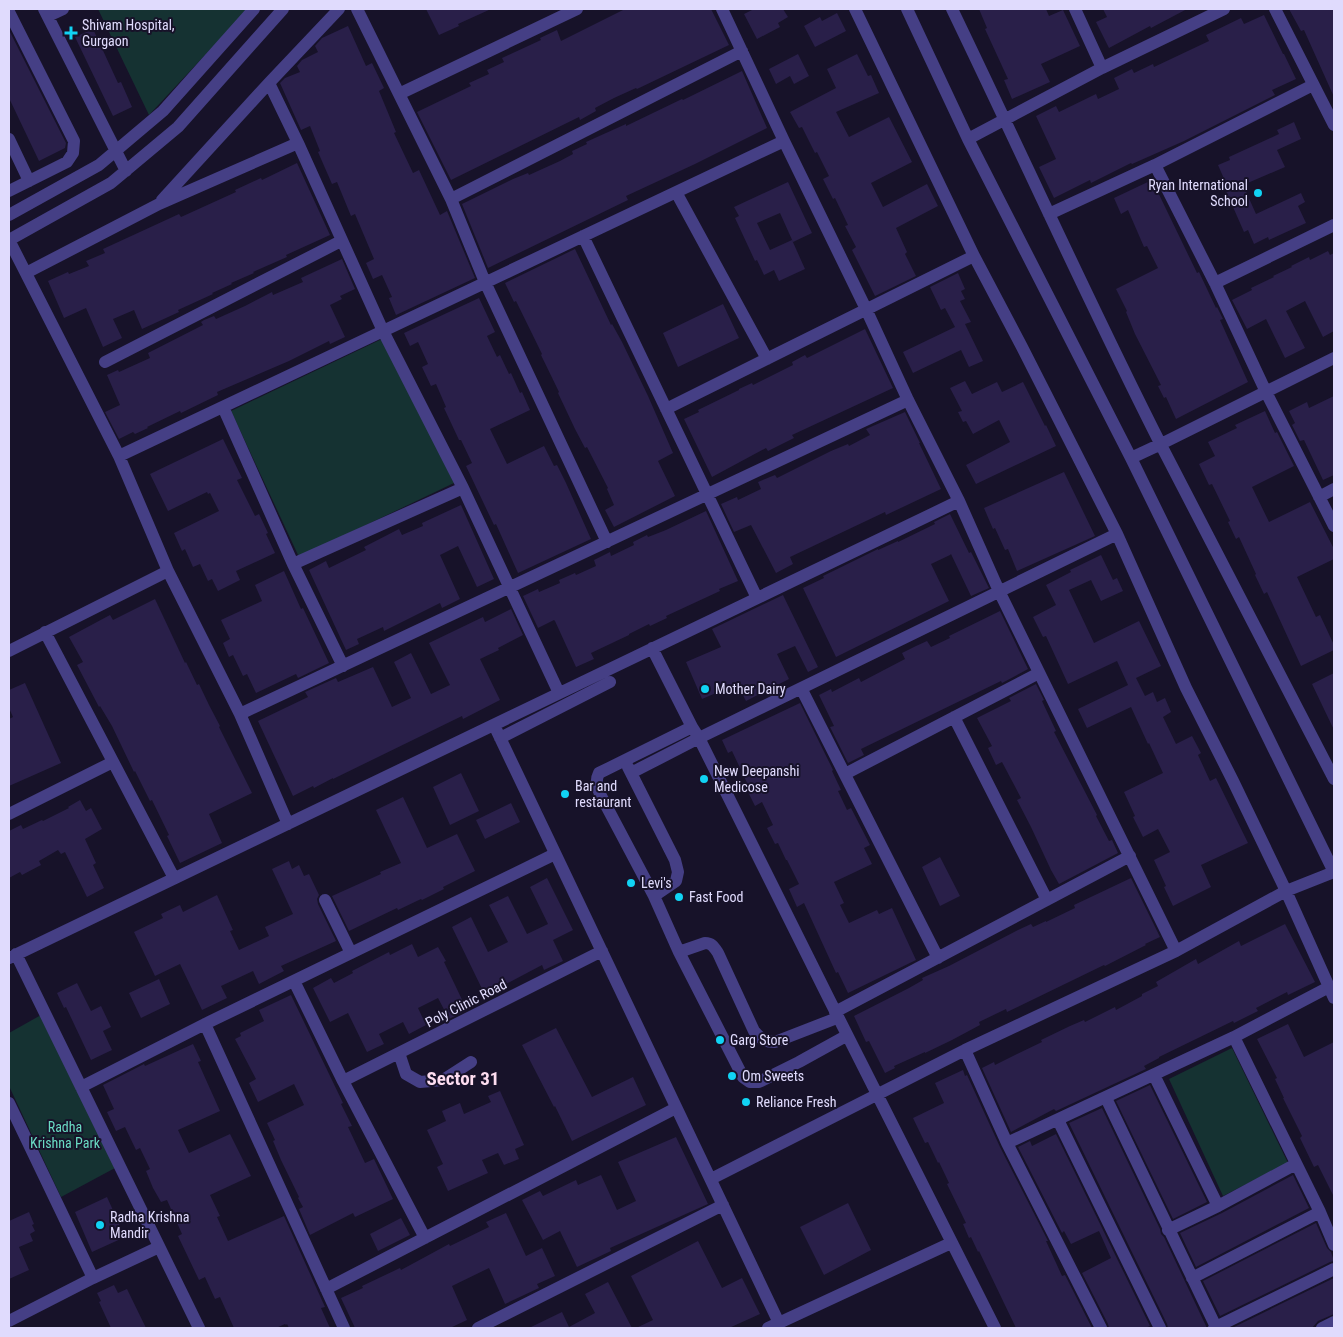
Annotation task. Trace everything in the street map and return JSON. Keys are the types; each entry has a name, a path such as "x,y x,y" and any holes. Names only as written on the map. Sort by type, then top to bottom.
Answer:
{"street":[{"path":"63,9 46,12 126,171"},
{"path":"9,215 99,165 116,151 163,111 254,9"},
{"path":"283,9 178,127 126,171 111,183 9,240 119,456 168,571 240,714 288,824"},
{"path":"159,204 339,9"},
{"path":"358,9 451,199 485,282 607,542"},
{"path":"399,94 578,9"},
{"path":"722,9 908,400 959,501 999,591 1176,951"},
{"path":"855,9 974,256 1117,534 1186,688 1233,780 1332,992 1007,1143"},
{"path":"711,1179 965,1050 1176,951 1286,891 1334,872 1131,458 968,140 906,9"},
{"path":"952,9 1161,444 1334,780"},
{"path":"1075,9 1102,68"},
{"path":"968,140 1102,68 1224,9"},
{"path":"1275,9 1334,125"},
{"path":"9,12 74,142 73,153 67,162 9,191"},
{"path":"451,199 742,51"},
{"path":"269,83 383,331 463,488 559,694"},
{"path":"1049,214 1156,165 1313,85"},
{"path":"9,139 29,181"},
{"path":"119,456 784,141"},
{"path":"26,273 159,204 298,143"},
{"path":"1156,165 1215,283 1266,392 1334,526"},
{"path":"676,192 767,359"},
{"path":"1215,283 1334,225"},
{"path":"583,236 757,598"},
{"path":"105,362 341,240"},
{"path":"666,409 974,256"},
{"path":"1131,458 1334,358"},
{"path":"240,714 908,400"},
{"path":"223,407 293,564 343,666"},
{"path":"293,564 463,488"},
{"path":"1319,496 1334,489"},
{"path":"199,1328 81,1087 12,956 959,501"},
{"path":"846,1036 759,1082 750,1082 743,1077 679,952 654,896 604,803 596,784 596,778 599,773 624,761 801,688 1117,534"},
{"path":"9,651 168,571"},
{"path":"45,632 174,878"},
{"path":"652,648 696,732 846,1036 995,1328"},
{"path":"844,774 1039,673"},
{"path":"500,738 610,682"},
{"path":"801,688 938,958"},
{"path":"954,717 1047,900"},
{"path":"494,725 723,1204 774,1325 951,1243"},
{"path":"631,773 696,732"},
{"path":"624,761 675,860 678,872 676,881 654,896"},
{"path":"9,814 113,762"},
{"path":"81,1087 205,1024 555,854"},
{"path":"679,952 705,943 712,945 718,953 754,1031 760,1039 775,1042 836,1015 938,958 1130,856"},
{"path":"325,900 351,953"},
{"name":"Poly Clinic Road","path":"343,1081 602,951"},
{"path":"294,981 343,1081 425,1238"},
{"path":"205,1024 344,1328"},
{"path":"1234,1037 1320,1212 1334,1245"},
{"path":"965,1050 1007,1143 1101,1328"},
{"path":"399,1053 406,1074 420,1082 443,1080 471,1062"},
{"path":"1154,1075 1218,1206"},
{"path":"1106,1098 1215,1328 1334,1270"},
{"path":"9,1103 93,1278"},
{"path":"326,1289 676,1108"},
{"path":"1058,1120 1160,1328"},
{"path":"1168,1230 1218,1206 1296,1164"},
{"path":"478,1328 723,1204"},
{"path":"1192,1278 1320,1212"},
{"path":"9,1321 159,1247"},
{"path":"1322,1328 1334,1322"}],"green space":[{"path":"98,9 248,9 149,115"},
{"path":"384,338 454,483 299,557 231,411"},
{"name":"Radha Krishna Park","path":"41,1015 115,1168 61,1197 9,1086 9,1033"},
{"path":"1232,1048 1288,1163 1223,1196 1169,1079"}],"building":[{"path":"426,9 491,9 439,35"},
{"path":"625,9 711,9 729,45 614,98 595,108 596,111 580,120 579,117 451,180 417,112 471,86 469,83 489,74 487,70 504,62 502,58 541,40 540,38 557,30 561,41"},
{"path":"754,9 783,9 788,17 778,23 780,27 757,39 744,14"},
{"path":"979,9 1046,9 1049,16 1063,10 1080,46 1041,64 1050,82 1012,99 1004,80 1008,79 985,29 987,28"},
{"path":"1103,9 1187,9 1109,48 1096,22 1107,17"},
{"path":"1289,9 1334,9 1334,97 1304,30 1301,31"},
{"path":"837,13 846,31 815,47 804,26 820,17 822,21"},
{"path":"1264,15 1296,79 1272,90 1275,95 1184,141 1131,163 1091,183 1090,180 1054,198 1039,167 1056,159 1036,116 1056,106 1059,112 1096,94 1098,99 1119,89 1114,78 1132,69 1134,73 1153,64 1154,67 1209,41 1206,35 1241,18 1244,24"},
{"path":"348,26 366,66 372,63 384,88 379,91 396,132 394,133 413,173 419,170 440,215 447,211 475,278 396,315 389,298 392,297 382,275 373,279 366,263 374,259 355,214 351,216 337,182 332,184 318,152 320,151 310,126 301,130 280,83 285,78 300,72 297,66 302,60 318,52 315,46 322,38"},
{"path":"93,29 118,83 121,82 132,107 113,116 75,37"},
{"path":"9,30 66,143 65,148 39,161 9,98"},
{"path":"798,54 809,76 794,84 790,76 776,84 769,69"},
{"path":"857,54 868,76 871,75 879,93 836,112 849,137 889,117 912,162 871,183 883,207 927,184 938,206 896,228 907,252 905,254 916,276 875,296 852,250 856,247 845,226 848,225 823,179 829,176 802,127 799,128 790,112 836,88 827,69"},
{"path":"742,71 767,128 626,196 628,200 488,268 462,204 513,179 528,173 529,175 560,161 573,154 572,151 587,144 586,142 626,124 626,126"},
{"path":"1294,122 1301,139 1277,150 1285,167 1243,185 1256,214 1301,193 1305,202 1298,206 1306,223 1269,240 1268,237 1254,244 1248,230 1244,232 1222,182 1225,181 1218,165 1230,160 1229,157 1279,134 1277,130"},
{"path":"297,163 330,235 286,255 287,257 253,272 213,294 178,310 179,312 142,329 134,310 113,319 122,338 103,347 86,308 64,318 48,281 68,272 69,274 89,266 86,261 105,253 103,249 179,214 181,217 236,192 235,190 261,178 262,180"},
{"path":"1152,180 1197,273 1199,272 1223,319 1220,320 1248,382 1176,419 1166,397 1164,398 1158,386 1161,385 1135,334 1127,311 1116,289 1158,268 1147,246 1144,247 1128,210 1121,214 1114,198"},
{"path":"788,182 812,233 793,242 780,213 757,223 770,250 792,240 805,269 779,281 774,270 764,275 757,260 755,261 735,218 739,216 734,207"},
{"path":"575,249 611,325 622,342 648,396 673,453 658,461 675,496 614,527 605,510 614,505 608,488 587,447 585,448 575,429 542,354 505,283"},
{"path":"1328,251 1330,255 1334,253 1334,331 1323,337 1305,301 1286,311 1305,348 1285,358 1266,319 1247,329 1232,300 1291,266 1309,257 1310,260"},
{"path":"342,259 355,289 340,296 342,299 330,305 345,337 330,344 329,341 289,361 217,392 218,395 181,413 180,411 135,434 133,432 119,439 105,412 120,405 107,375 118,370 119,372 150,358 148,353 203,325 201,322 204,320 214,316 216,319 272,292 273,295 303,282 301,278"},
{"path":"958,273 965,289 961,291 965,299 960,301 971,322 965,324 983,361 969,367 961,350 913,373 903,352 955,327 945,308 941,310 930,287"},
{"path":"479,298 495,332 487,336 497,357 500,355 509,374 511,373 530,410 490,429 507,464 544,446 554,466 557,465 591,539 518,573 496,524 494,525 466,466 472,463 444,408 446,407 436,384 431,386 422,367 428,364 418,342 410,346 404,333"},
{"path":"723,304 739,338 678,367 663,333"},
{"path":"865,329 893,388 792,435 794,438 768,451 766,448 712,477 684,419 739,389 752,383 753,385 793,365 792,362 805,355 807,358"},
{"path":"965,381 972,394 997,382 1002,392 1023,382 1056,446 976,484 966,465 1010,442 999,420 973,434 966,421 963,422 958,412 962,411 950,388"},
{"path":"1334,396 1334,475 1323,480 1304,440 1300,441 1292,425 1295,423 1289,411 1307,402 1309,408"},
{"path":"1265,411 1294,466 1252,487 1269,522 1310,502 1334,549 1334,559 1297,577 1316,617 1320,615 1334,645 1334,650 1301,666 1267,592 1264,594 1239,537 1236,539 1228,522 1230,521 1212,484 1209,485 1199,464 1215,456 1208,442 1237,428 1235,425"},
{"path":"905,412 941,489 886,515 885,512 790,557 793,564 776,573 751,525 734,532 721,504 737,497 738,500 761,489 758,482 775,475 777,478 831,451 848,444 849,446 870,435 866,429"},
{"path":"223,439 242,478 237,480 255,516 259,514 275,553 236,571 240,580 218,591 212,579 208,581 200,564 193,567 185,549 182,551 174,533 219,511 210,493 208,494 207,492 168,511 150,474"},
{"path":"1064,472 1095,536 1017,571 1008,549 1005,550 984,508"},
{"path":"461,505 494,579 477,587 458,546 440,555 460,599 442,608 440,603 384,631 383,627 357,639 359,644 346,650 309,570 326,561 329,568 366,550 364,547 399,529 402,535 423,526 422,523"},
{"path":"706,511 738,581 666,616 667,618 650,626 649,624 591,653 594,659 576,667 555,621 538,628 523,596 538,589 539,592 560,583 559,580 596,566 594,560 610,552 611,556 634,545 633,542 647,535 648,537 666,530"},
{"path":"950,514 989,588 971,596 951,554 931,564 949,601 836,657 803,588 878,549 898,542 935,524 934,522"},
{"path":"1101,555 1113,580 1117,578 1123,591 1101,601 1091,580 1069,590 1094,643 1139,621 1161,666 1136,678 1145,696 1153,692 1157,702 1165,698 1171,712 1163,717 1176,744 1192,736 1201,753 1198,755 1210,781 1216,778 1248,843 1201,865 1211,887 1173,906 1154,860 1170,852 1158,829 1143,837 1124,792 1163,773 1149,743 1131,707 1087,728 1078,709 1128,685 1117,661 1068,684 1046,636 1043,637 1033,617 1056,605 1046,585 1071,572 1070,570"},
{"path":"284,571 329,663 298,678 296,674 256,693 247,674 243,676 233,655 229,657 223,643 230,639 221,620 262,601 255,585"},
{"path":"783,595 818,667 808,672 795,646 777,654 789,679 746,701 737,684 702,699 686,662 721,647 712,629"},
{"path":"155,599 185,663 197,685 199,684 252,793 209,814 222,843 180,863 152,800 150,801 112,726 99,707 77,665 83,662 69,637 110,615 113,620"},
{"path":"511,609 523,635 480,659 500,700 463,719 462,716 314,788 313,786 293,796 258,721 308,697 305,692 336,678 338,682 373,667 392,707 411,698 394,662 411,653 431,694 450,685 429,643 483,617 485,622"},
{"path":"1000,611 1028,669 861,749 864,755 848,763 830,727 834,726 819,695 831,689 832,692 859,678 861,682 905,659 902,653 927,641 931,647"},
{"path":"1334,673 1334,730 1312,684"},
{"path":"25,683 61,763 9,786 9,719 13,717 9,708 9,690"},
{"path":"1036,684 1056,731 1054,732 1109,841 1112,840 1118,853 1059,884 1017,800 1021,798 1002,762 996,765 988,748 992,746 977,718 1011,701 1009,698"},
{"path":"800,703 833,770 841,790 838,791 847,810 851,808 870,845 864,848 872,864 834,882 844,903 840,905 849,923 877,910 879,914 892,908 916,960 848,993 838,972 836,973 804,903 797,907 789,889 799,884 778,843 775,844 767,828 773,825 762,802 755,806 746,788 749,787 732,751 728,753 722,740"},
{"path":"461,773 479,811 450,825 433,787"},
{"path":"403,797 427,848 457,834 475,871 422,900 398,910 397,908 349,931 332,896 401,863 376,810"},
{"path":"80,800 86,811 91,808 102,829 85,839 96,863 93,865 104,888 87,897 65,852 61,854 58,850 39,861 41,865 22,875 20,872 9,878 9,831 21,825 23,829 43,821 69,808"},
{"path":"511,803 520,822 485,839 476,820"},
{"path":"940,857 960,896 940,906 922,867"},
{"path":"289,861 292,869 299,865 304,876 309,874 319,895 317,899 318,904 336,941 281,966 284,971 259,984 253,971 221,986 227,998 202,1010 180,964 155,976 134,932 163,918 161,914 180,905 183,912 217,895 233,930 230,931 239,950 269,936 265,927 293,914 272,869"},
{"path":"547,878 573,930 553,940 563,961 544,970 542,965 485,995 452,927 471,917 488,952 508,942 489,905 508,896 527,934 548,924 530,887"},
{"path":"1131,878 1160,937 1105,966 1007,1012 1006,1009 979,1022 980,1025 925,1053 894,1066 895,1068 885,1073 869,1041 866,1042 854,1016 909,988 923,980 922,978 1018,930 1031,924 1033,927 1046,922 1075,908 1074,905"},
{"path":"1285,924 1315,982 1288,995 1287,992 1256,1008 1258,1011 1159,1057 1144,1066 1146,1069 1056,1111 1054,1109 1011,1132 982,1068 994,1062 995,1065 1070,1026 1084,1020 1085,1022 1115,1007 1116,1010 1158,986 1156,982 1196,959 1198,964 1239,941 1241,946"},
{"path":"412,944 418,957 438,947 467,1010 449,1019 438,998 418,1008 426,1025 409,1034 403,1022 379,1034 384,1044 367,1052 348,1013 330,1022 313,988 331,978 334,983 353,973 352,971 389,952 390,955"},
{"path":"159,979 170,1004 141,1018 129,993"},
{"path":"77,983 91,1011 101,1006 111,1027 103,1031 112,1050 91,1060 66,1007 64,1008 57,993"},
{"path":"291,995 343,1103 341,1104 352,1126 348,1127 365,1163 374,1159 393,1199 355,1217 353,1213 310,1235 299,1209 303,1207 281,1160 267,1123 304,1105 294,1084 258,1102 249,1083 256,1079 235,1039 241,1036 240,1033 264,1021 259,1010"},
{"path":"1288,1024 1304,1057 1334,1042 1334,1197 1318,1165 1314,1167 1300,1138 1302,1136 1275,1079 1277,1078 1257,1039"},
{"path":"556,1028 592,1097 633,1077 646,1105 572,1141 522,1045"},
{"path":"193,1044 201,1061 198,1062 220,1111 178,1130 189,1153 230,1134 251,1176 210,1195 220,1216 217,1217 228,1241 284,1216 325,1307 321,1308 330,1328 289,1328 285,1324 276,1328 234,1328 220,1297 215,1299 205,1277 199,1280 178,1236 182,1234 167,1200 161,1202 153,1188 146,1171 150,1169 140,1148 136,1150 125,1127 116,1131 107,1112 114,1109 103,1085 144,1064 145,1066"},
{"path":"963,1070 1048,1241 1046,1241 1062,1276 1065,1275 1092,1328 1016,1328 979,1251 971,1237 969,1238 963,1224 966,1223 947,1184 949,1183 928,1142 925,1143 913,1118 944,1103 935,1083"},
{"path":"1150,1085 1207,1202 1173,1219 1116,1101"},
{"path":"500,1091 524,1145 515,1149 519,1159 504,1165 498,1153 482,1160 488,1173 448,1191 437,1167 443,1164 427,1130 446,1121 442,1111 460,1103 464,1114 491,1102 488,1096"},
{"path":"1102,1108 1206,1328 1168,1328 1069,1123"},
{"path":"1056,1134 1150,1326 1145,1328 1109,1328 1082,1273 1111,1258 1099,1231 1071,1244 1064,1231 1062,1233 1018,1147 1030,1141 1032,1146"},
{"path":"676,1137 708,1204 610,1248 611,1251 577,1267 560,1231 543,1240 522,1200 540,1191 543,1196 576,1180 578,1185 601,1175 617,1210 636,1201 618,1162"},
{"path":"1293,1175 1309,1208 1196,1267 1180,1233"},
{"name":"Radha Krishna Mandir","path":"107,1197 125,1237 92,1252 75,1212"},
{"path":"848,1203 871,1250 824,1275 800,1227"},
{"path":"29,1212 35,1231 30,1234 33,1241 19,1247 29,1270 9,1279 9,1221"},
{"path":"506,1213 526,1256 542,1248 555,1276 537,1284 539,1288 505,1304 489,1268 452,1286 467,1320 450,1328 355,1328 341,1298 400,1268 401,1270 449,1244 450,1246 489,1227 486,1222"},
{"path":"401,1218 410,1235 378,1251 370,1234"},
{"path":"1316,1223 1334,1261 1220,1316 1203,1281"},
{"path":"698,1241 722,1288 742,1278 760,1314 729,1328 636,1328 653,1320 631,1276"},
{"path":"1334,1278 1334,1314 1318,1321 1312,1328 1232,1328"},
{"path":"608,1282 632,1328 529,1328 562,1312 569,1327 595,1313 585,1294"},
{"path":"114,1285 118,1293 127,1289 146,1328 111,1328 97,1293"}],"place":[{"name":"Shivam Hospital, Gurgaon","path":"71,33"},
{"name":"Ryan International School","path":"1258,193"},
{"name":"Mother Dairy","path":"705,689"},
{"name":"New Deepanshi Medicose","path":"704,779"},
{"name":"Bar and restaurant","path":"565,794"},
{"name":"Levi's","path":"631,883"},
{"name":"Fast Food","path":"679,897"},
{"name":"Garg Store","path":"720,1040"},
{"name":"Om Sweets","path":"732,1076"},
{"name":"Reliance Fresh","path":"746,1102"},
{"name":"Radha Krishna Mandir","path":"100,1225"}],"district":[{"name":"Sector 31","path":"463,1078"}]}
